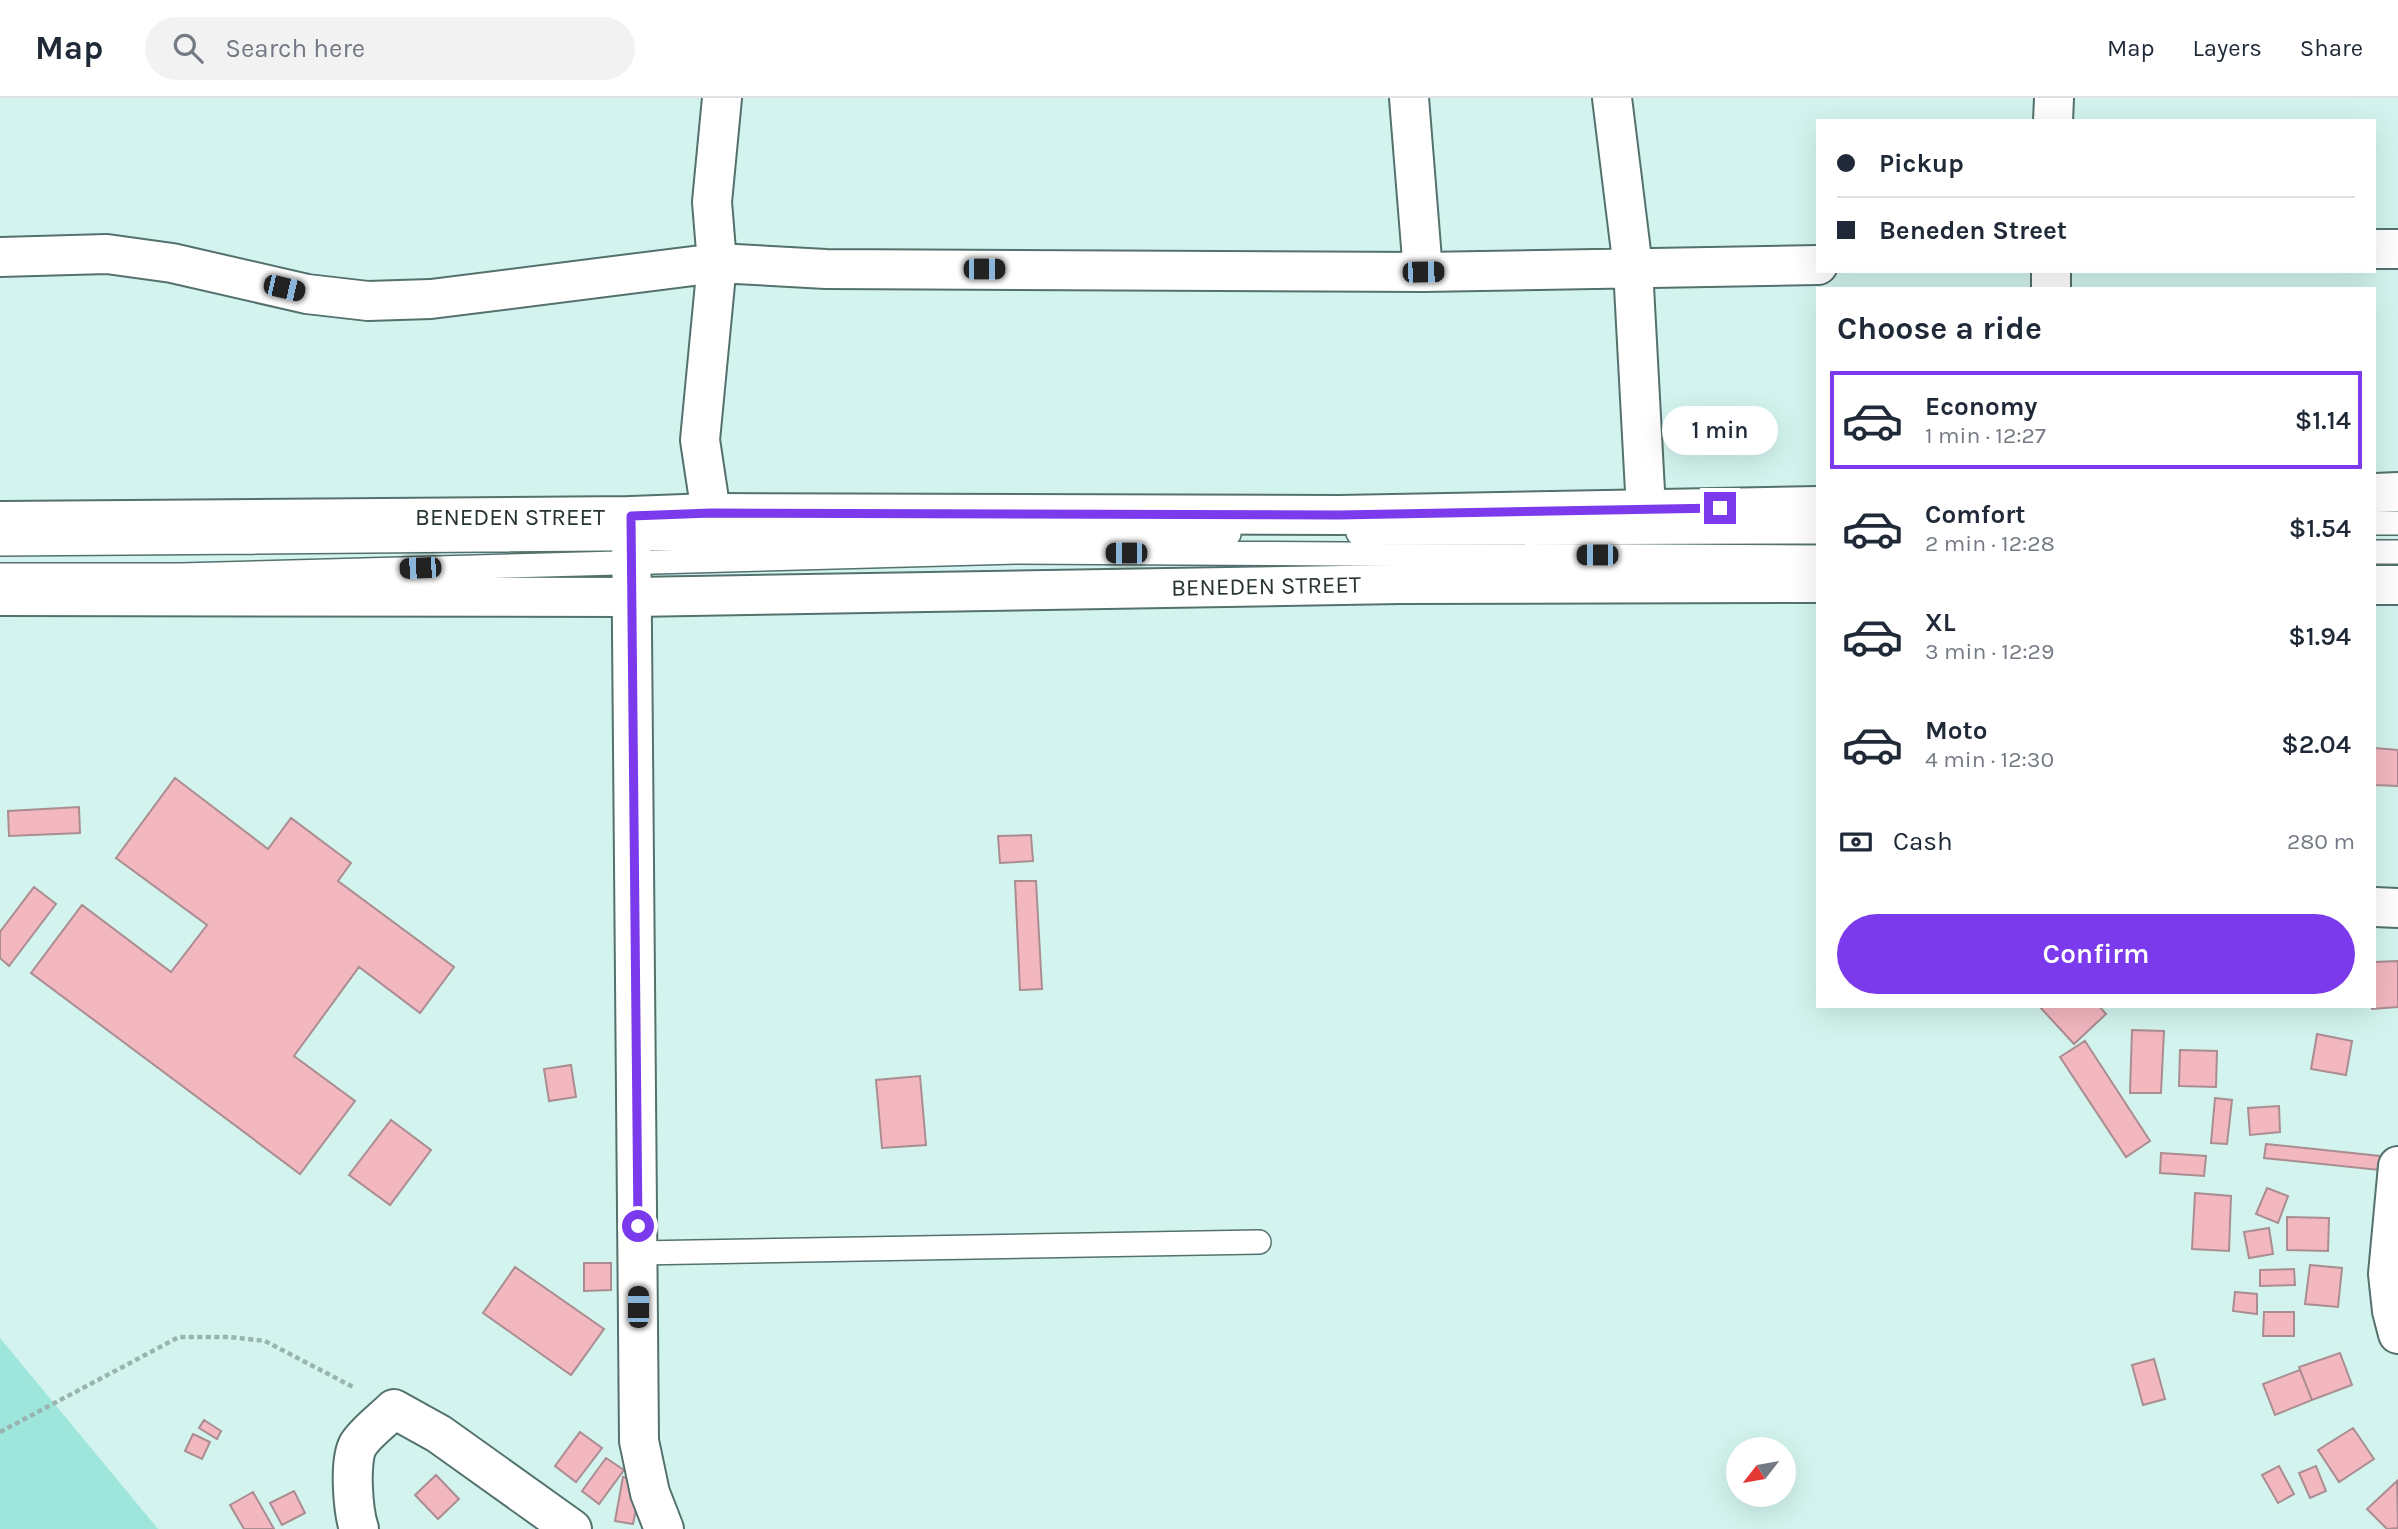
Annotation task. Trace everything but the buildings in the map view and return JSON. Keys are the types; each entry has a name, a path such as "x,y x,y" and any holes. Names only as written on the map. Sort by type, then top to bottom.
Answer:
{"street":[{"path":"711,513 700,440 717,263 712,202 722,98"},
{"path":"1409,98 1423,272"},
{"path":"1612,98 1633,268 1646,510"},
{"path":"2053,119 2054,98"},
{"path":"2376,249 2398,250"},
{"path":"0,257 107,254 172,263 307,294 368,301 431,299 717,263 826,269 1423,272 1816,265"},
{"path":"2376,493 2398,492"},
{"name":"BENEDEN STREET","path":"0,596 632,553 711,513 1339,515 1816,506"},
{"name":"BENEDEN STREET","path":"0,521 632,553 1400,584 1816,583"},
{"path":"632,553 639,1441 650,1493 664,1529"},
{"path":"2376,585 2398,585"},
{"path":"2376,907 2398,908"},
{"path":"2398,1166 2388,1274 2392,1311 2398,1334"},
{"path":"359,1529 354,1515 353,1478 357,1446 394,1409 439,1434 572,1529"}],"lane":[{"path":"2376,523 2398,523"},
{"path":"0,575 181,575 1041,534 1816,532"},
{"path":"0,544 632,553 1016,552 1816,557"},
{"path":"2376,552 2398,552"},
{"path":"638,1253 1259,1242"}],"path":[{"path":"0,1432 178,1337 230,1337 265,1341 394,1409"}],"shaded area":[{"path":"0,1338 158,1529 0,1529"}],"route":[{"path":"638,1226 631,516 711,513 1339,515 1720,508"}]}
